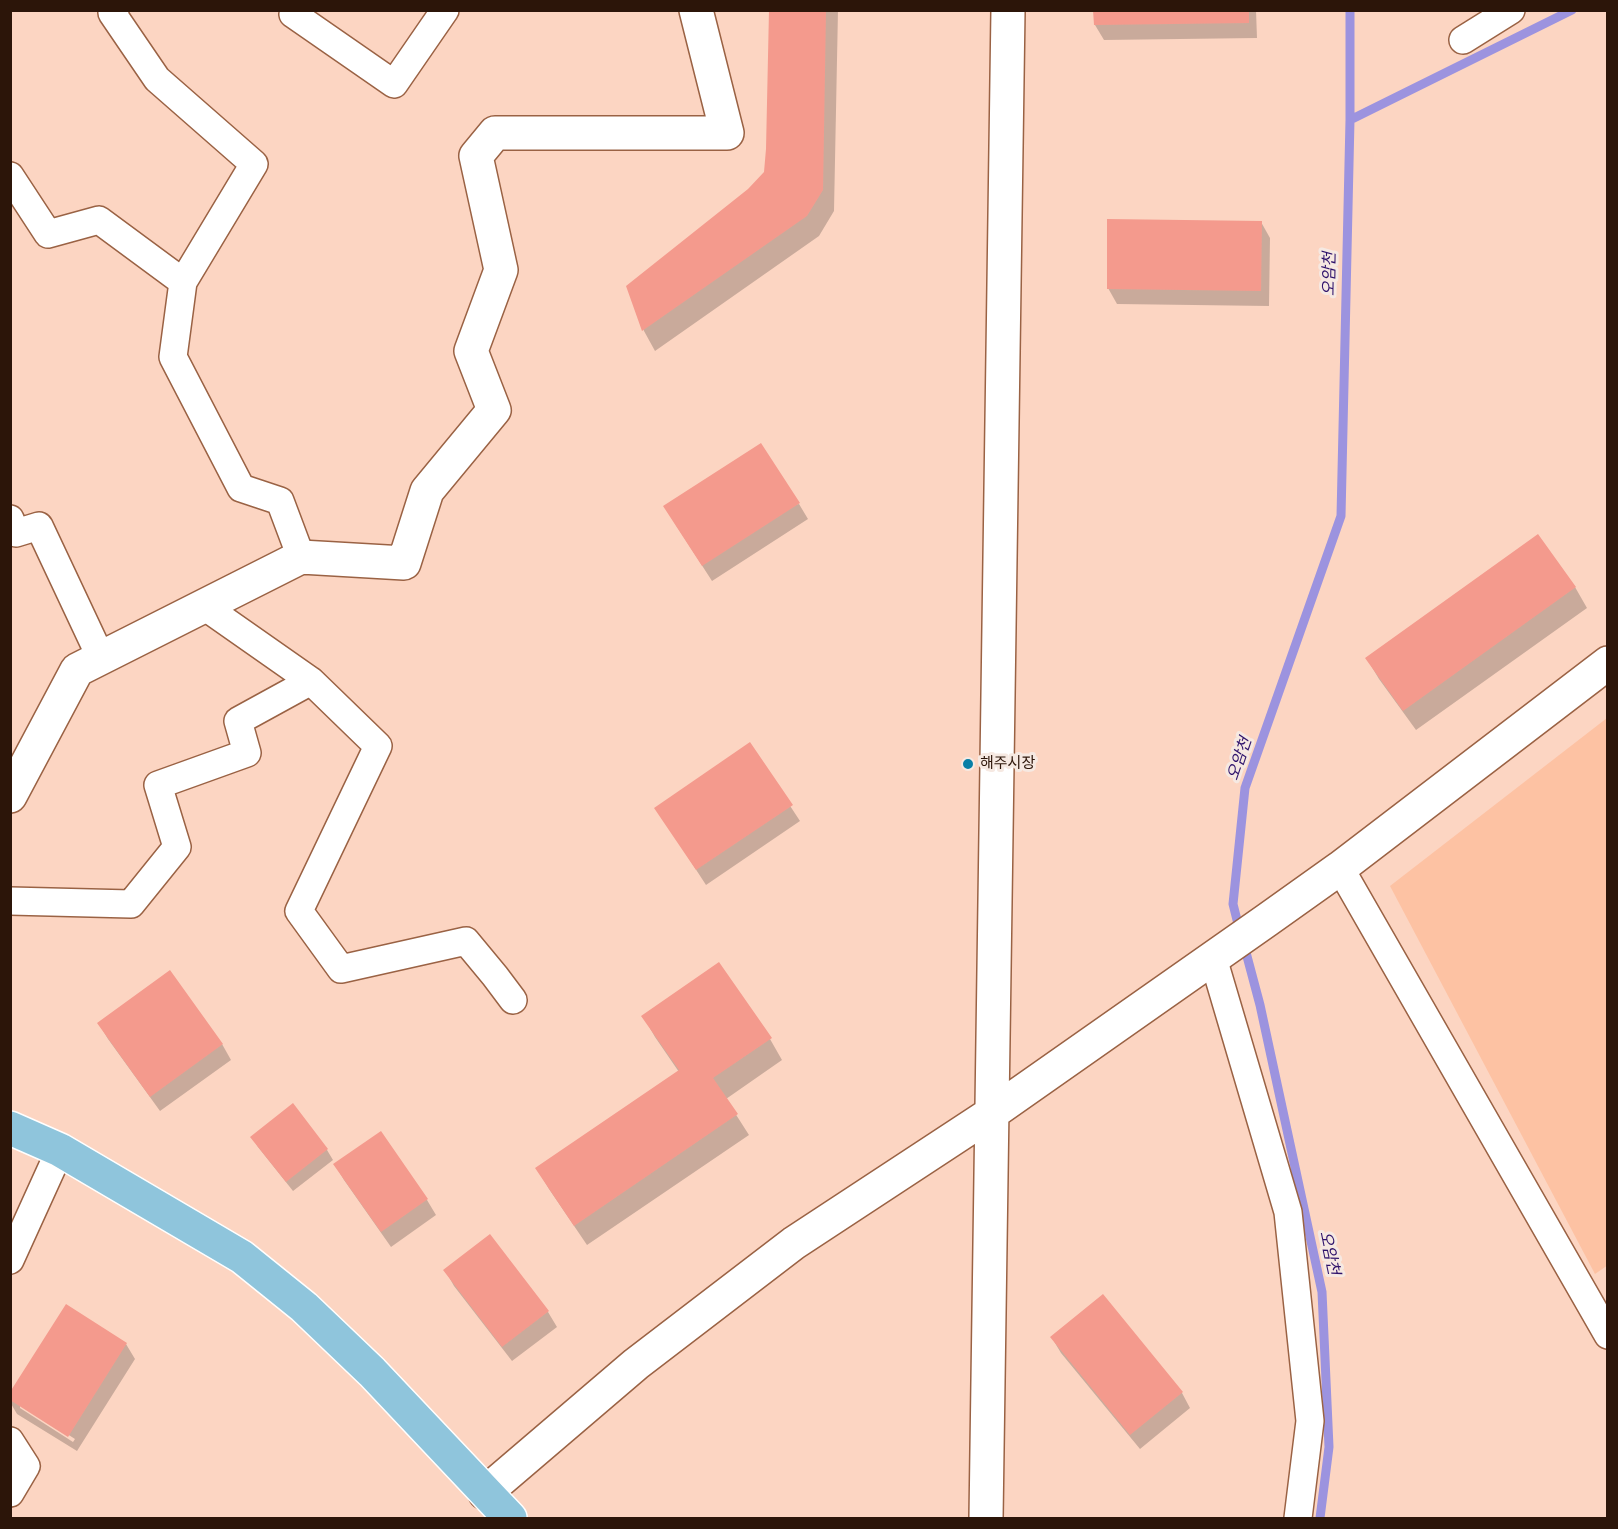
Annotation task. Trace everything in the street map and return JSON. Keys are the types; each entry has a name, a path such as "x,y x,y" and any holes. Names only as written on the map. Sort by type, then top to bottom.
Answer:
{"main road":[{"path":"10,1128 60,1150 242,1257 304,1307 372,1372 510,1518"}],"street":[{"path":"115,10 112,12 157,79 254,164 183,282 173,357 241,488 280,501 301,557"},
{"path":"296,10 293,14 394,84 445,10"},
{"path":"10,796 77,670 301,557 404,563 427,490 494,410 471,351 501,270 476,156 495,133 727,134 696,10"},
{"path":"986,1518 1008,10"},
{"path":"1464,40 1511,10"},
{"path":"10,176 48,234 99,220 183,282"},
{"path":"10,519 16,533 39,526 101,658"},
{"path":"204,606 311,681 378,746 299,911 341,969 466,941 513,1000"},
{"path":"485,1493 636,1364 794,1243 992,1113 1340,868 1608,663"},
{"path":"10,902 131,904 177,847 158,785 247,753 238,721 311,681"},
{"path":"1340,868 1608,1335"},
{"path":"1213,958 1288,1212 1310,1420 1298,1518"},
{"path":"10,1260 60,1150"},
{"path":"10,1440 26,1466 10,1493"}],"shaded area":[{"path":"1607,718 1608,1265 1595,1274 1390,886"}],"building":[{"path":"769,10 826,10 823,190 807,216 642,331 626,286 748,189 764,172"},
{"path":"1093,10 1249,10 1249,23 1094,25"},
{"path":"1107,219 1262,221 1261,291 1107,289"},
{"path":"761,443 800,503 702,566 663,506"},
{"path":"1538,534 1576,587 1403,711 1365,658"},
{"path":"750,742 793,805 696,870 654,808"},
{"path":"719,962 772,1038 713,1078 738,1114 574,1226 535,1168 679,1070 641,1016"},
{"path":"170,970 223,1044 150,1097 97,1023"},
{"path":"293,1103 328,1149 286,1182 250,1137"},
{"path":"381,1131 428,1199 381,1232 333,1164"},
{"path":"490,1234 549,1311 502,1347 443,1270"},
{"path":"1103,1294 1183,1392 1130,1435 1050,1337"},
{"path":"66,1304 127,1343 68,1437 10,1400 10,1392"}],"waterway":[{"name":"오암천","path":"1240,932 1233,904 1245,788 1341,516 1350,120 1350,10"},
{"path":"1350,120 1572,10"},
{"name":"오암천","path":"1244,945 1260,1005 1322,1292 1329,1447 1320,1518"}],"place":[{"name":"해주시장","path":"968,764"}]}
